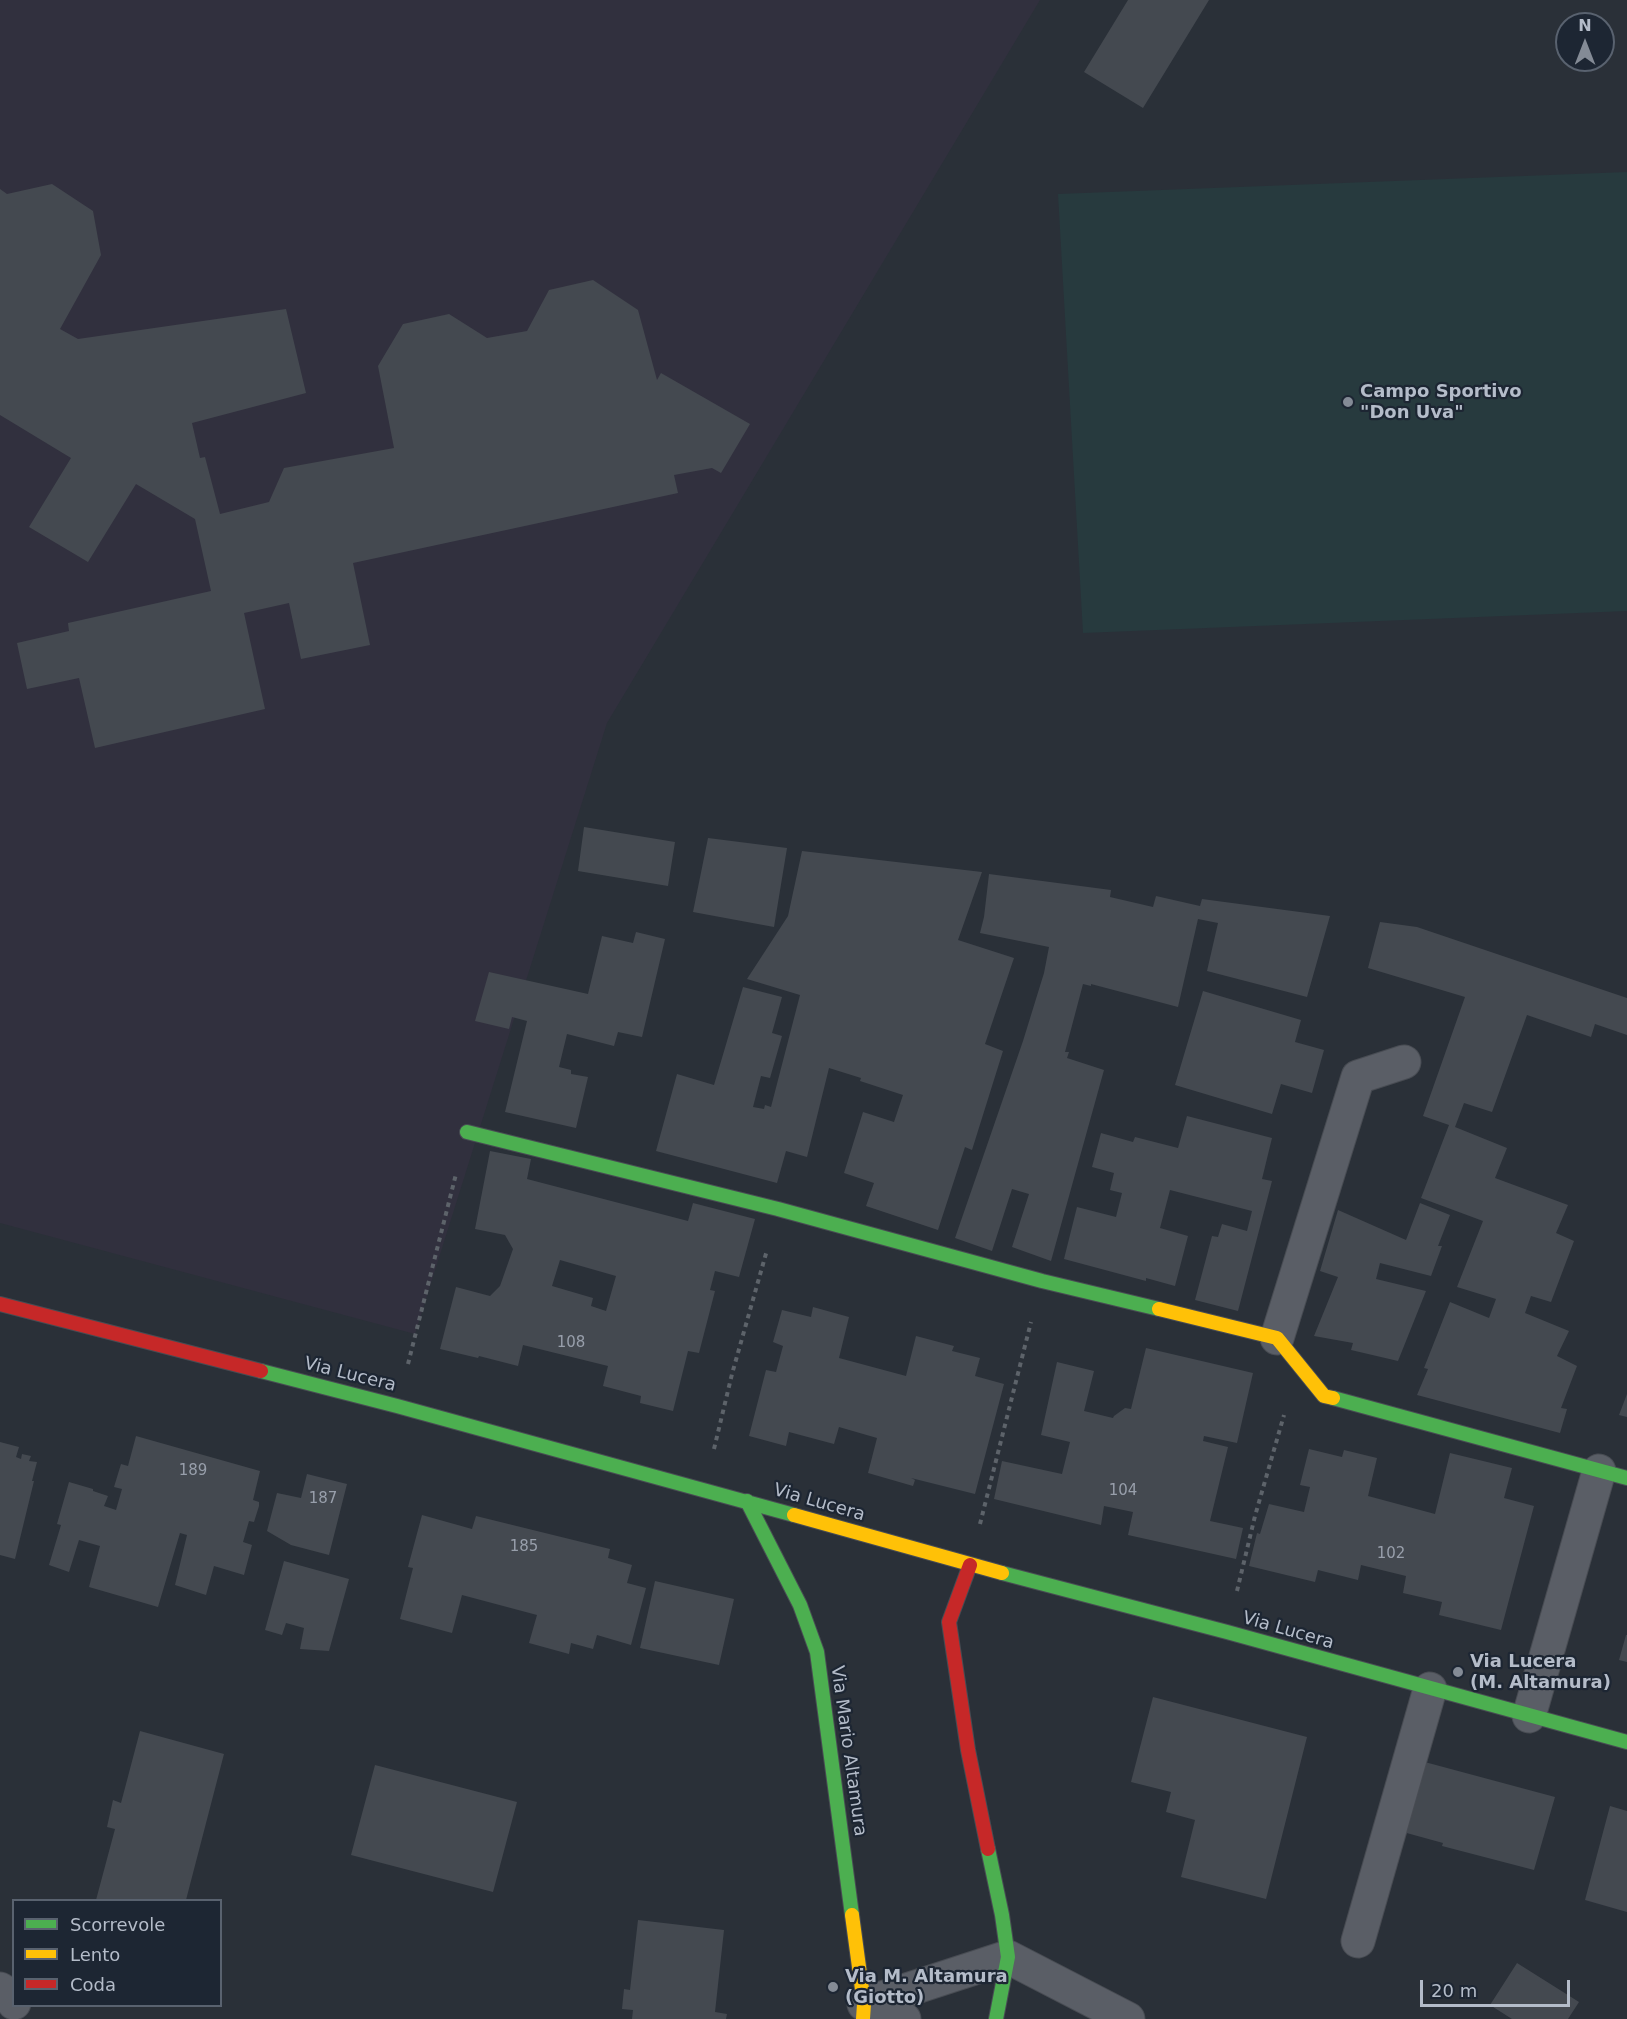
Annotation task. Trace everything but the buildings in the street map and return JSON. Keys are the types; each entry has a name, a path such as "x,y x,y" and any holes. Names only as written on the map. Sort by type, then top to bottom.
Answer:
{"street":[{"path":"1277,1338 1358,1077 1404,1062"},
{"path":"467,1132 778,1209 1042,1281 1277,1338 1324,1396 1613,1474 1529,1716"},
{"name":"Via Lucera","path":"0,1304 397,1406 747,1501 970,1565 1227,1632 1627,1742"},
{"name":"Via Mario Altamura","path":"747,1501 800,1605 817,1652 863,2011"},
{"path":"970,1565 949,1622 968,1750 1002,1915 1008,1957 996,2019"},
{"path":"1358,1941 1430,1689"},
{"path":"863,2011 1008,1957 1128,2019"},
{"path":"0,1989 8,1994 12,2001"},
{"path":"863,2011 904,2019"}],"path":[{"path":"397,1406 467,1132"},
{"path":"721,1421 778,1209"},
{"path":"987,1497 1042,1281"},
{"path":"1244,1561 1298,1366"}],"shaded area":[{"path":"0,0 1040,0 607,723 415,1334 0,1223"}],"green space":[{"name":"Campo Sportivo \"Don Uva\"","path":"1627,172 1627,611 1083,633 1058,194"}],"traffic: fast":[{"path":"467,1132 778,1209 1042,1281 1159,1309"},
{"path":"261,1371 794,1515"},
{"path":"1333,1398 1627,1478"},
{"path":"747,1501 800,1605 817,1652 852,1915"},
{"path":"1002,1573 1627,1742"},
{"path":"988,1849 1008,1957 996,2019"}],"traffic: slow":[{"path":"1159,1309 1277,1338 1324,1396 1333,1398"},
{"path":"794,1515 1002,1573"},
{"path":"852,1915 864,2004 863,2019"}],"traffic: jam":[{"path":"0,1304 261,1371"},
{"path":"970,1565 949,1622 968,1750 988,1849"}],"place":[{"name":"Campo Sportivo \"Don Uva\"","path":"1348,402"},
{"name":"Via Lucera (M. Altamura)","path":"1458,1672"},
{"name":"Via M. Altamura (Giotto)","path":"833,1987"}]}
